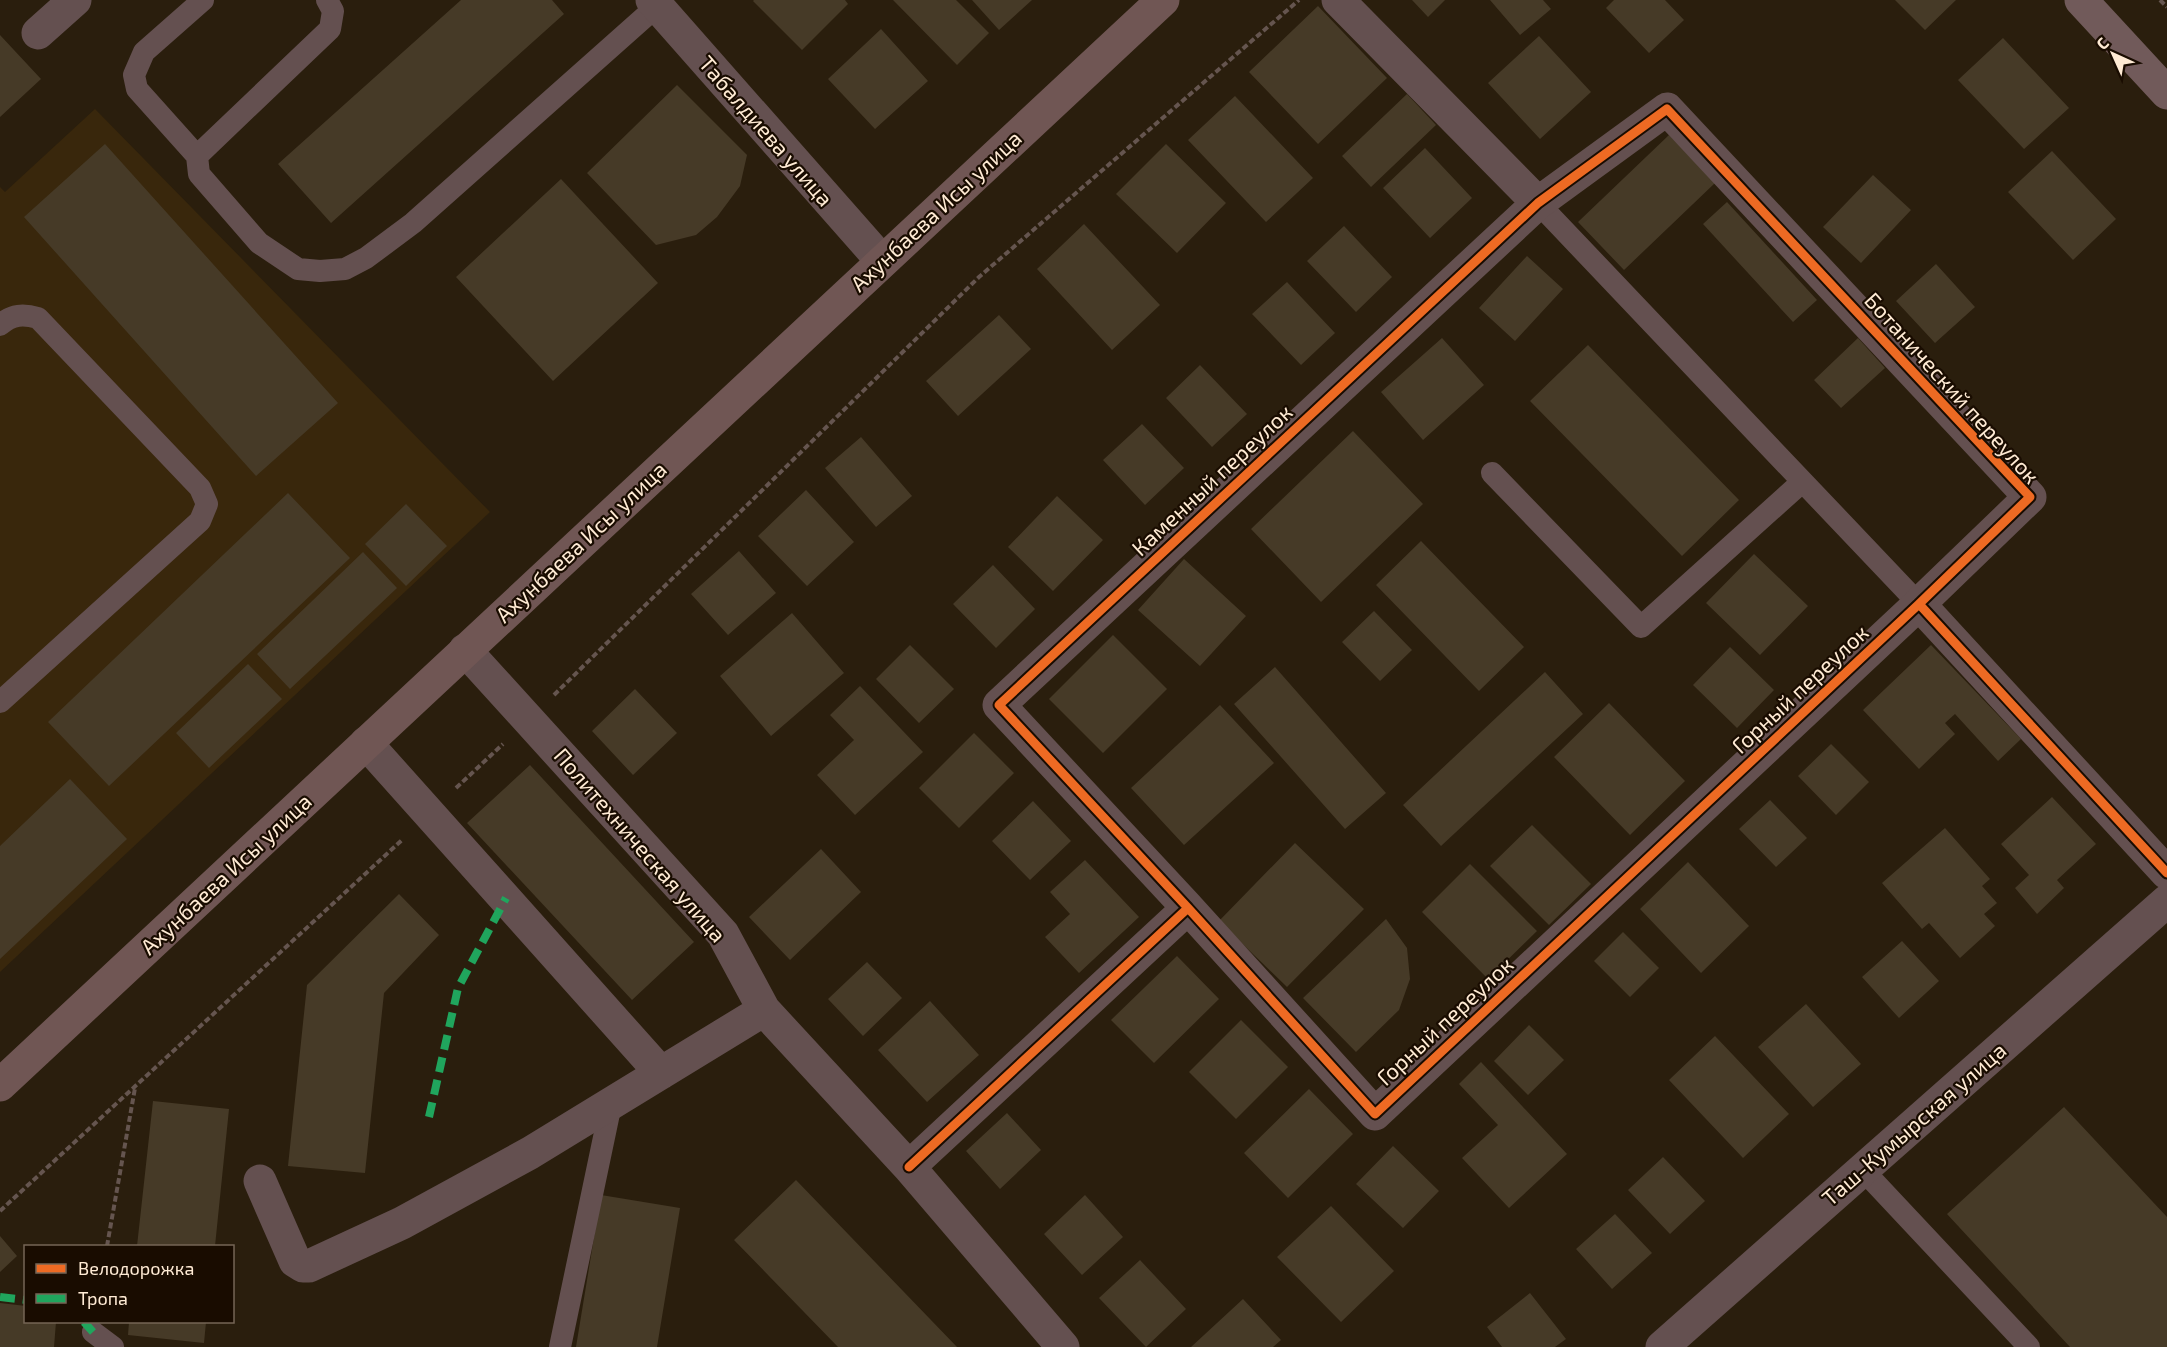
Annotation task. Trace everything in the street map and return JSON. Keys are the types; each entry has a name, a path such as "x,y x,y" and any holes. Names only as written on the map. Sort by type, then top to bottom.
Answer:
{"main road":[{"name":"Ахунбаева Исы улица","path":"0,1085 1163,0"},
{"path":"2081,0 2167,93"}],"street":[{"path":"38,33 75,0"},
{"path":"1338,0 1538,203"},
{"name":"Табалдиева улица","path":"655,3 882,261"},
{"name":"Каменный переулок","path":"1188,908 999,705 1538,203 1667,109"},
{"name":"Ботанический переулок","path":"1667,109 2030,497 1919,604"},
{"path":"1919,604 2167,873"},
{"name":"Горный переулок","path":"1188,908 1375,1114 1919,604"},
{"name":"Политехническая улица","path":"465,650 723,934 764,1010 909,1167 1063,1347"},
{"path":"366,743 661,1073"},
{"name":"Таш-Кумырская улица","path":"1662,1347 2167,901"},
{"path":"909,1167 1188,908"},
{"path":"260,1180 295,1261 303,1266 309,1266 412,1217 530,1153 764,1010"}],"lane":[{"path":"203,0 144,52 134,75 137,89 197,156 200,174 259,243 298,269 320,271 345,269 366,258 413,223 655,3"},
{"path":"197,156 330,28 333,11 327,0"},
{"path":"1538,203 1919,604"},
{"path":"0,325 7,319 24,314 38,318 201,488 207,504 200,521 0,702"},
{"path":"1492,473 1641,627 1802,482"},
{"path":"560,1347 611,1104"},
{"path":"1862,1169 2029,1347"},
{"path":"93,1332 113,1347"}],"path":[{"path":"0,1211 529,720 979,277 1299,0"},
{"path":"2160,0 2167,7"},
{"path":"107,1245 135,1086"}],"shaded area":[{"path":"95,109 490,512 0,972 0,187 5,192"}],"building":[{"path":"461,0 552,0 564,14 331,223 278,164"},
{"path":"754,0 845,0 848,4 802,50"},
{"path":"893,0 956,0 989,33 957,65"},
{"path":"972,0 1032,0 999,30"},
{"path":"1412,0 1445,0 1428,17"},
{"path":"1490,0 1543,0 1551,9 1520,35"},
{"path":"1614,0 1665,0 1684,20 1649,53 1606,8"},
{"path":"1895,0 1956,0 1925,30"},
{"path":"1318,6 1387,78 1318,144 1249,72"},
{"path":"881,29 928,81 875,129 828,79"},
{"path":"0,35 41,79 0,117"},
{"path":"1539,36 1591,92 1540,139 1488,83"},
{"path":"2003,38 2069,108 2024,149 1958,80"},
{"path":"677,85 747,155 740,186 717,217 696,235 656,245 587,173"},
{"path":"1407,94 1436,125 1371,187 1342,156"},
{"path":"1235,96 1313,178 1266,222 1188,140"},
{"path":"1669,135 1715,183 1624,270 1578,222"},
{"path":"105,144 338,403 256,476 24,217"},
{"path":"1166,144 1226,203 1177,253 1116,194"},
{"path":"1425,148 1472,198 1430,238 1383,188"},
{"path":"2052,151 2116,219 2073,260 2008,192"},
{"path":"1873,175 1911,210 1861,263 1823,227"},
{"path":"561,179 658,283 553,381 456,277"},
{"path":"1727,202 1817,300 1793,322 1703,224"},
{"path":"1084,224 1160,305 1112,350 1037,269"},
{"path":"1344,226 1392,277 1356,312 1307,261"},
{"path":"1527,256 1563,289 1515,341 1479,308"},
{"path":"1936,264 1975,307 1935,343 1896,301"},
{"path":"1287,282 1335,333 1301,365 1252,314"},
{"path":"999,315 1031,349 958,416 926,381"},
{"path":"1442,338 1484,385 1423,440 1381,392"},
{"path":"1858,338 1885,368 1841,408 1814,380"},
{"path":"1588,345 1739,500 1682,556 1530,401"},
{"path":"1200,365 1247,414 1212,447 1166,398"},
{"path":"1142,424 1184,468 1145,505 1103,460"},
{"path":"1353,431 1423,504 1321,602 1251,529"},
{"path":"861,437 912,496 876,527 825,468"},
{"path":"806,490 854,542 807,586 758,536"},
{"path":"288,493 350,558 109,786 48,722"},
{"path":"1057,496 1103,540 1053,591 1008,547"},
{"path":"406,504 447,546 406,586 365,544"},
{"path":"1421,541 1524,647 1479,691 1376,585"},
{"path":"739,551 776,593 728,635 691,594"},
{"path":"363,552 397,588 290,689 257,654"},
{"path":"1754,554 1808,606 1760,655 1706,603"},
{"path":"1184,559 1246,616 1200,666 1138,610"},
{"path":"993,565 1035,609 996,648 953,604"},
{"path":"1374,611 1412,650 1380,681 1342,642"},
{"path":"792,613 844,673 771,736 720,676"},
{"path":"1113,635 1167,689 1103,753 1049,699"},
{"path":"910,645 954,689 919,723 876,679"},
{"path":"1931,645 2021,739 1998,761 1955,714 1945,723 1955,734 1919,769 1863,710"},
{"path":"1730,647 1774,690 1737,728 1693,685"},
{"path":"248,664 282,699 209,768 176,733"},
{"path":"1275,667 1386,793 1345,829 1234,704"},
{"path":"1545,672 1583,714 1441,846 1403,805"},
{"path":"860,686 923,752 855,815 817,775 854,740 830,715"},
{"path":"635,689 677,733 633,775 592,731"},
{"path":"1609,703 1685,781 1630,835 1554,757"},
{"path":"1220,705 1274,763 1184,845 1131,788"},
{"path":"974,733 1014,773 959,828 919,788"},
{"path":"1831,744 1869,782 1836,815 1798,776"},
{"path":"530,765 694,942 632,1000 467,823"},
{"path":"70,779 127,839 0,959 0,846"},
{"path":"2052,797 2096,844 2057,880 2064,888 2037,914 2015,888 2029,875 2001,844"},
{"path":"1770,800 1807,838 1776,867 1739,829"},
{"path":"1033,801 1071,841 1030,880 992,841"},
{"path":"1532,825 1591,884 1549,925 1490,866"},
{"path":"1945,828 1990,879 1982,886 1997,903 1984,914 1995,926 1960,958 1929,923 1922,929 1882,883"},
{"path":"1295,843 1364,909 1287,987 1219,921"},
{"path":"821,849 861,892 790,960 749,917"},
{"path":"1085,860 1139,917 1079,973 1045,937 1070,914 1050,892"},
{"path":"1688,862 1749,926 1701,973 1640,909"},
{"path":"1470,864 1537,931 1488,979 1422,912"},
{"path":"399,894 439,935 384,993 365,1173 288,1166 307,985"},
{"path":"1386,919 1407,948 1410,979 1399,1010 1356,1052 1303,998"},
{"path":"1623,932 1659,968 1630,997 1594,961"},
{"path":"1902,941 1939,981 1899,1018 1862,977"},
{"path":"1177,956 1219,999 1154,1063 1111,1020"},
{"path":"867,962 902,998 863,1036 828,999"},
{"path":"930,1001 979,1055 927,1102 878,1050"},
{"path":"1806,1004 1861,1064 1813,1107 1758,1047"},
{"path":"1241,1020 1288,1067 1236,1119 1189,1072"},
{"path":"1529,1025 1564,1060 1528,1095 1494,1061"},
{"path":"1715,1036 1789,1114 1743,1158 1669,1080"},
{"path":"1481,1062 1567,1154 1509,1208 1462,1158 1498,1125 1459,1084"},
{"path":"1309,1089 1353,1134 1288,1198 1244,1153"},
{"path":"153,1101 229,1109 215,1245 137,1245"},
{"path":"2064,1107 2167,1217 2167,1347 2070,1347 1947,1214"},
{"path":"1007,1113 1041,1150 1000,1189 966,1151"},
{"path":"1393,1146 1439,1191 1403,1228 1356,1184"},
{"path":"1663,1157 1705,1201 1670,1234 1628,1190"},
{"path":"796,1180 957,1347 838,1347 734,1240"},
{"path":"601,1195 680,1208 657,1347 576,1347"},
{"path":"1085,1195 1123,1237 1082,1275 1044,1234"},
{"path":"1331,1206 1394,1271 1341,1322 1277,1257"},
{"path":"1615,1214 1652,1253 1612,1289 1576,1249"},
{"path":"0,1236 17,1256 0,1272"},
{"path":"1140,1260 1186,1309 1146,1347 1099,1298"},
{"path":"1530,1293 1566,1339 1555,1347 1502,1347 1487,1327"},
{"path":"1243,1299 1281,1340 1273,1347 1191,1347"},
{"path":"0,1303 24,1306 24,1323 56,1323 54,1347 0,1347"},
{"path":"129,1323 206,1323 204,1343 128,1335"}],"marked path":[{"path":"429,1117 458,988 506,898"},
{"path":"0,1297 24,1300"},
{"path":"85,1323 93,1332"}],"cycle path":[{"path":"1188,908 999,705 1538,203 1667,109 2030,497 1919,604 2167,873"},
{"path":"909,1167 1188,908 1375,1114 1919,604"}]}
